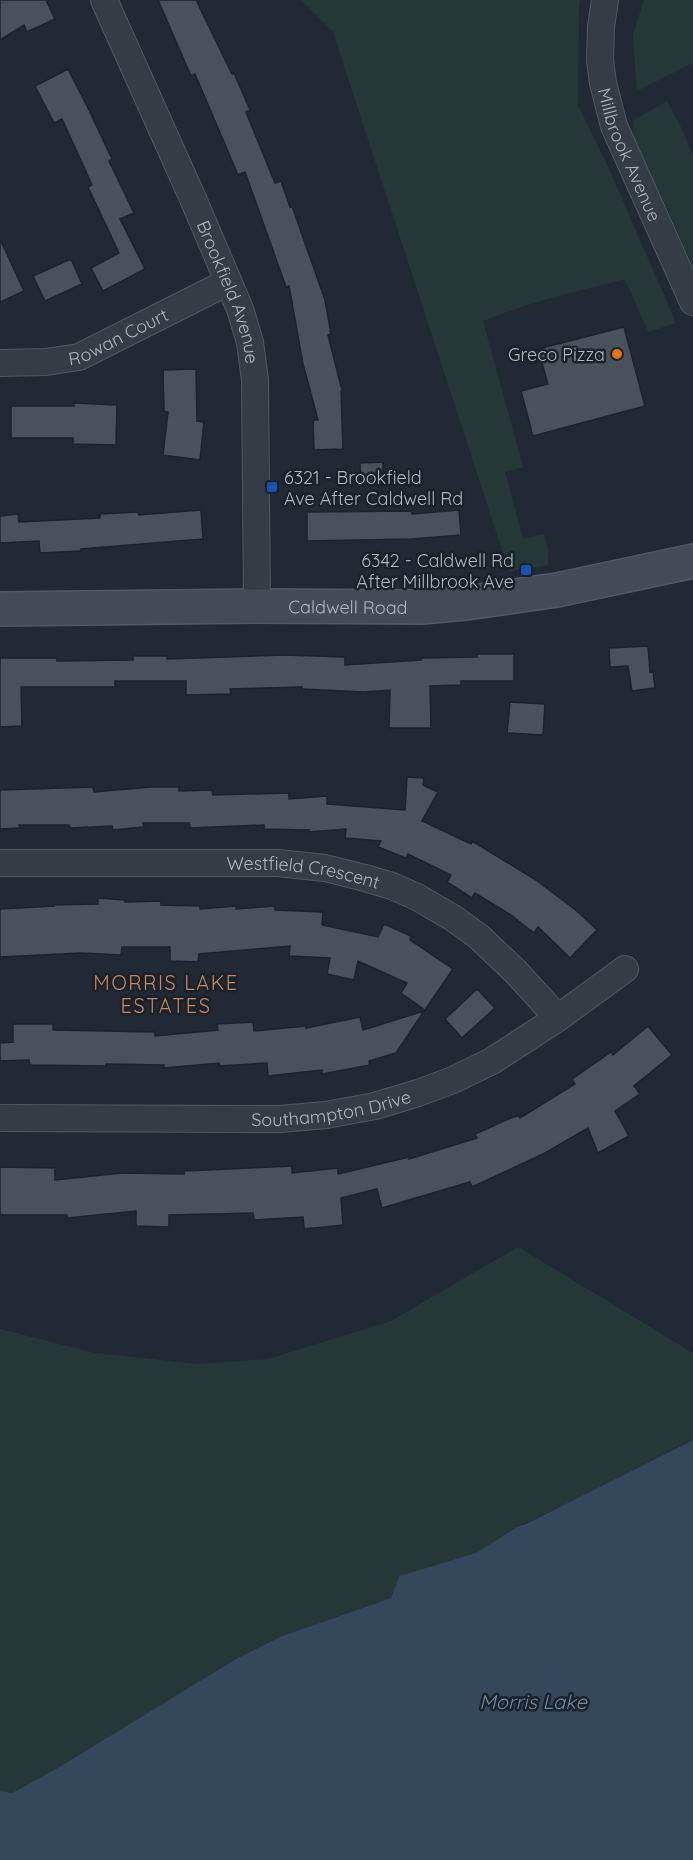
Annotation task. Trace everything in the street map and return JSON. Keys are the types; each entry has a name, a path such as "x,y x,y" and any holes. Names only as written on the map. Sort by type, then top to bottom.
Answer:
{"street":[{"name":"Brookfield Avenue","path":"104,0 189,190 240,309 247,331 255,380 257,606"},
{"name":"Millbrook Avenue","path":"605,0 600,60 603,83 614,126 693,302"},
{"name":"Rowan Court","path":"0,363 46,362 79,357 228,282"},
{"name":"Caldwell Road","path":"0,609 422,607 557,590 693,561"},
{"name":"Westfield Crescent","path":"0,863 278,863 325,868 372,880 417,897 478,936 515,970 558,1018"},
{"name":"Southampton Drive","path":"0,1118 280,1119 326,1115 375,1106 453,1080 492,1061 558,1018 625,969"}],"green space":[{"path":"301,0 580,0 578,105 609,169 676,323 648,332 625,279 536,303 483,321 523,467 505,472 523,539 544,534 548,550 548,565 509,571 333,32"},
{"path":"644,0 693,0 693,63 637,91 633,35"},
{"path":"667,101 693,156 693,266 633,134 634,120"},
{"path":"518,1247 693,1353 693,1439 517,1527 476,1553 399,1576 391,1598 280,1637 236,1659 56,1769 12,1793 0,1791 0,1329 95,1353 198,1364 268,1359 391,1321"}],"water":[{"name":"Morris Lake","path":"693,1440 693,1860 0,1860 0,1791 12,1793 56,1769 236,1659 280,1637 391,1598 399,1576 476,1553 517,1527"}],"building":[{"path":"0,0 46,0 55,19 27,32 24,25 0,40"},
{"path":"158,0 196,0 232,74 234,73 250,110 246,112 275,183 281,181 290,207 292,206 325,300 331,334 328,335 342,390 343,449 314,450 313,420 318,420 303,364 289,286 286,287 245,172 238,175 195,74 191,76"},
{"path":"68,69 112,159 109,161 134,213 120,219 145,269 103,291 91,268 119,253 88,187 92,185 62,119 54,123 35,86"},
{"path":"0,239 24,291 0,302"},
{"path":"71,259 82,284 45,301 33,276"},
{"path":"624,327 645,406 533,436 521,391 548,384 538,349"},
{"path":"196,369 197,421 204,422 200,460 163,455 168,412 164,411 163,370"},
{"path":"74,403 117,405 116,445 73,444 73,438 11,438 11,406 74,406"},
{"path":"383,462 383,480 361,481 360,463"},
{"path":"201,510 203,539 40,553 39,541 0,543 0,516 18,514 19,522 100,518 100,514 138,512 139,515"},
{"path":"459,510 461,535 412,539 307,541 307,512 411,511 412,514"},
{"path":"648,646 650,672 653,671 655,688 632,691 628,666 610,667 609,648"},
{"path":"477,654 514,654 514,681 461,681 461,685 430,686 431,728 389,728 390,690 365,692 302,689 302,687 230,689 231,694 186,695 186,681 115,681 115,687 21,687 22,726 0,727 0,658 57,658 57,661 133,660 133,656 167,656 167,659 284,655 345,657 345,665 421,660 421,658 477,657"},
{"path":"510,702 545,704 543,735 507,733"},
{"path":"407,777 424,778 423,785 438,792 422,821 471,844 472,841 536,880 577,911 597,930 570,958 538,927 534,933 511,915 475,893 472,898 447,882 451,875 408,854 406,858 378,847 381,841 345,838 346,829 309,832 309,830 264,829 264,825 190,828 189,823 143,823 144,827 113,830 112,826 70,828 69,825 19,825 20,828 0,829 0,790 93,787 94,792 179,787 179,791 212,790 213,795 289,793 289,799 327,796 327,804 405,810"},
{"path":"98,898 125,900 125,902 161,901 161,905 200,906 200,909 275,906 275,910 323,912 322,925 378,937 384,924 411,936 410,940 453,969 425,1010 401,993 407,983 358,961 354,980 327,974 330,958 289,956 290,946 199,954 198,962 170,961 170,947 122,947 121,955 81,953 0,957 0,909 98,904"},
{"path":"477,989 495,1008 462,1038 445,1019"},
{"path":"424,1011 396,1053 369,1061 370,1065 322,1074 322,1070 268,1076 267,1063 220,1066 219,1063 164,1068 164,1065 30,1065 29,1060 0,1061 0,1043 13,1042 13,1024 53,1024 53,1030 155,1032 155,1036 218,1030 217,1024 253,1022 254,1031 306,1026 306,1028 360,1017 363,1030"},
{"path":"648,1026 672,1055 634,1086 640,1094 615,1111 629,1136 598,1153 588,1128 545,1153 472,1187 470,1182 382,1208 377,1189 341,1198 343,1225 304,1229 303,1217 254,1220 253,1213 169,1215 169,1227 136,1226 136,1211 67,1218 67,1215 0,1215 0,1167 55,1168 55,1180 122,1173 184,1174 184,1171 292,1166 292,1173 338,1168 338,1174 409,1157 409,1159 477,1138 475,1134 518,1115 520,1118 575,1084 572,1079 611,1052 613,1055"}],"place":[{"name":"Greco Pizza","path":"617,354"},
{"name":"6321 - Brookfield Ave After Caldwell Rd","path":"272,487"},
{"name":"6342 - Caldwell Rd After Millbrook Ave","path":"526,570"}],"district":[{"name":"MORRIS LAKE ESTATES","path":"166,994"}]}
